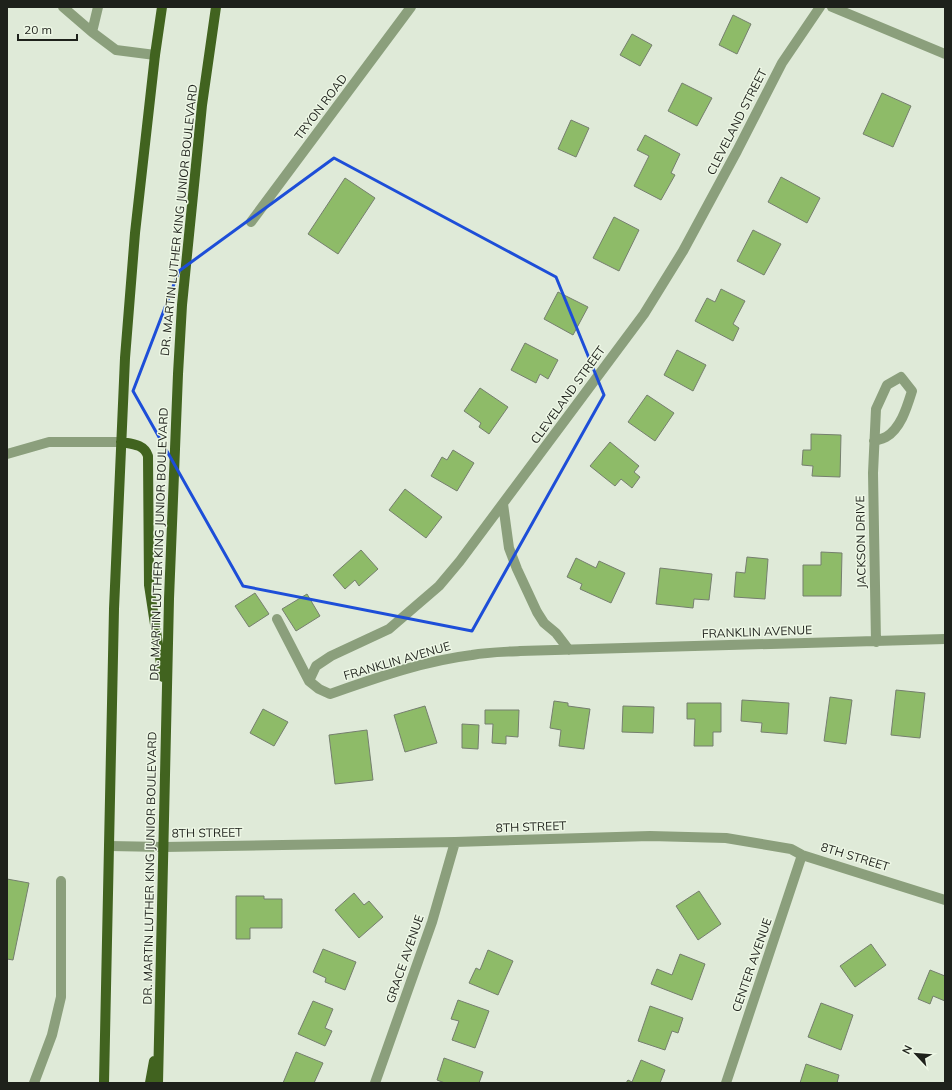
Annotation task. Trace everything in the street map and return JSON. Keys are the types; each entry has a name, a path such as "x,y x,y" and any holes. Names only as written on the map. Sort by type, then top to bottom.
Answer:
{"main road":[{"path":"104,1083 114,609 125,358 135,233 155,55 162,7"},
{"name":"DR. MARTIN LUTHER KING JUNIOR BOULEVARD","path":"158,1083 172,520 182,304 202,105 216,7"},
{"path":"121,442 144,448 147,452 149,585 167,707"},
{"path":"150,1083 160,1030"}],"street":[{"path":"63,7 116,50 155,55"},
{"path":"92,32 98,7"},
{"name":"TRYON ROAD","path":"251,222 411,7"},
{"name":"CLEVELAND STREET","path":"309,681 316,666 331,656 389,629 439,586 460,561 644,314 686,244 737,151 782,63 820,7"},
{"path":"832,7 945,54"},
{"name":"JACKSON DRIVE","path":"874,441 886,438 895,428 907,408 912,391 901,377 887,385 876,409 874,441 873,473 876,642"},
{"path":"7,454 49,442 121,442"},
{"path":"503,504 509,548 517,569 537,612 544,623 556,632 570,650"},
{"path":"277,619 309,681"},
{"name":"FRANKLIN AVENUE","path":"309,681 319,689 330,694 424,664 471,655 520,651 945,639"},
{"name":"8TH STREET","path":"109,846 164,847 455,842 650,836 726,838 791,849 802,855 945,900"},
{"name":"GRACE AVENUE","path":"375,1083 432,922 455,842"},
{"name":"CENTER AVENUE","path":"726,1083 802,855"},
{"path":"34,1083 52,1035 61,997 62,881"}],"highlighted area":[{"path":"334,158 556,277 604,395 472,631 243,586 133,391 179,271"}],"building":[{"path":"733,15 751,24 737,54 719,45"},
{"path":"632,34 652,45 640,66 620,55"},
{"path":"682,83 712,98 697,126 668,111"},
{"path":"882,93 911,106 893,147 863,134"},
{"path":"571,120 589,128 576,157 558,149"},
{"path":"645,135 680,154 671,173 675,175 661,200 634,186 649,156 637,150"},
{"path":"781,177 820,198 807,223 768,202"},
{"path":"345,178 375,198 338,254 308,234"},
{"path":"614,217 639,230 619,271 593,258"},
{"path":"753,230 781,244 764,275 737,261"},
{"path":"721,289 745,301 733,324 739,328 733,341 695,321 707,298 715,302"},
{"path":"558,292 588,307 573,335 544,319"},
{"path":"525,343 558,360 548,379 540,374 536,383 511,370"},
{"path":"677,350 706,365 693,391 664,375"},
{"path":"480,388 508,407 489,434 479,427 481,423 464,411"},
{"path":"647,395 674,413 655,441 628,422"},
{"path":"811,434 841,435 840,477 812,476 813,466 802,465 803,450 811,450"},
{"path":"610,442 639,466 634,472 640,477 632,488 621,479 615,486 590,466"},
{"path":"453,450 474,463 457,491 431,476 442,457 447,460"},
{"path":"405,489 442,517 426,538 389,510"},
{"path":"361,550 378,569 359,586 355,580 345,589 333,575"},
{"path":"821,552 842,553 841,596 803,596 803,565 821,565"},
{"path":"747,557 768,559 765,599 734,597 736,572 745,573"},
{"path":"576,558 596,568 599,561 625,573 611,603 580,589 582,584 567,577"},
{"path":"660,568 712,574 709,600 694,599 693,608 656,604"},
{"path":"255,593 269,614 249,627 235,606"},
{"path":"307,594 320,616 296,631 282,609"},
{"path":"896,690 925,693 920,738 891,735"},
{"path":"830,697 852,700 846,744 824,741"},
{"path":"742,700 789,703 787,734 761,732 762,723 741,721"},
{"path":"554,701 568,703 568,706 590,709 584,749 559,746 561,730 550,728"},
{"path":"687,703 721,703 721,732 713,732 713,746 694,746 695,719 687,719"},
{"path":"425,706 437,743 405,752 394,715"},
{"path":"623,706 654,707 653,733 622,732"},
{"path":"263,709 288,722 274,746 250,733"},
{"path":"485,710 519,710 518,737 506,736 506,744 492,743 493,724 485,724"},
{"path":"462,724 479,725 478,749 462,748"},
{"path":"367,730 373,780 335,784 329,735"},
{"path":"7,879 29,883 13,960 7,959"},
{"path":"699,891 721,924 698,940 676,906"},
{"path":"354,893 364,905 369,901 383,917 359,938 335,910"},
{"path":"236,896 264,896 264,899 282,899 282,928 250,928 250,939 236,939"},
{"path":"871,944 886,965 855,987 840,966"},
{"path":"323,949 356,962 345,990 325,982 326,978 313,972"},
{"path":"488,950 513,961 498,995 469,983 476,968 480,970"},
{"path":"680,954 705,964 692,1000 651,984 657,969 672,975"},
{"path":"930,970 945,976 945,1001 933,996 930,1004 918,999"},
{"path":"458,1000 489,1011 475,1048 452,1040 459,1021 451,1019"},
{"path":"313,1001 333,1009 325,1028 332,1031 325,1046 298,1034"},
{"path":"821,1003 853,1015 841,1050 808,1037"},
{"path":"650,1006 683,1018 678,1033 672,1031 665,1050 638,1041"},
{"path":"296,1052 323,1063 314,1083 283,1083"},
{"path":"444,1058 483,1072 479,1083 445,1083 437,1080"},
{"path":"641,1060 665,1070 660,1083 626,1083 628,1080 632,1082"},
{"path":"806,1064 839,1075 837,1083 800,1083"}]}
